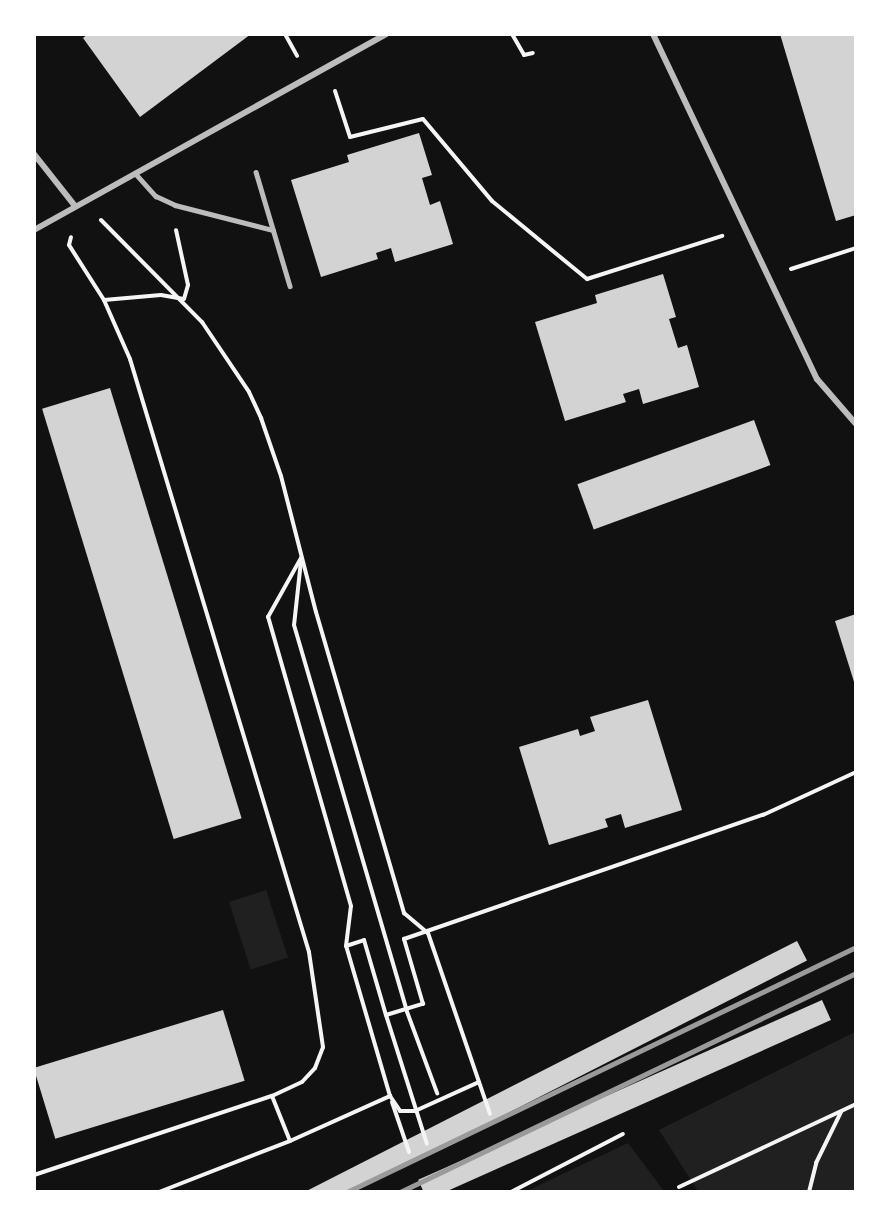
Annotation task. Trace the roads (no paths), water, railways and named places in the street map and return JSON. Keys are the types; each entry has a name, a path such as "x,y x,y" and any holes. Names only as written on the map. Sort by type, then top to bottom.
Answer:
{"street":[{"path":"34,230 386,34"},
{"path":"653,34 817,379 855,424"},
{"path":"34,154 75,206"}],"lane":[{"path":"256,172 290,286"},
{"path":"135,173 156,196 175,205 273,230"}],"railway":[{"path":"347,1192 856,947"},
{"path":"400,1192 856,973"}]}
